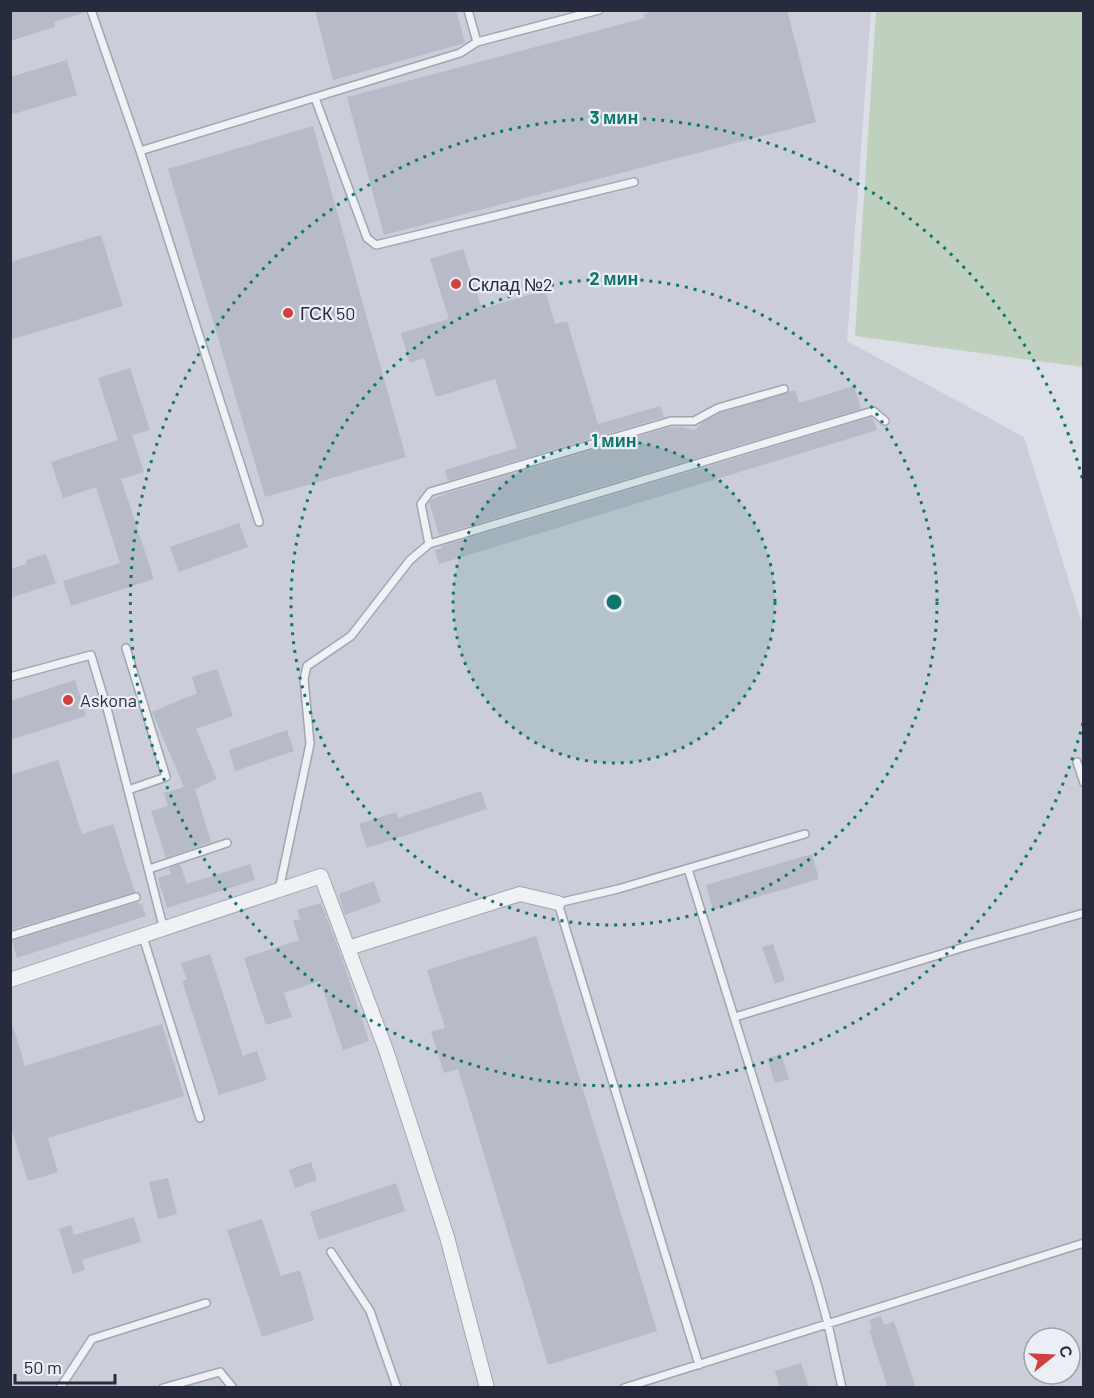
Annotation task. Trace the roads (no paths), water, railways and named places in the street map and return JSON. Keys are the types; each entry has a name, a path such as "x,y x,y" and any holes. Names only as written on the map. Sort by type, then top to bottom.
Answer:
{"street":[{"path":"10,980 321,876 386,1050 447,1237 487,1388"},
{"path":"348,948 520,894 558,903"}],"lane":[{"path":"91,10 141,151 259,522"},
{"path":"468,10 477,42"},
{"path":"141,151 460,53 477,42 598,10"},
{"path":"315,98 367,238 376,245 634,182"},
{"path":"429,544 421,504 430,492 671,422 694,422 718,408 784,388"},
{"path":"279,890 310,744 304,679 307,666 351,636 410,560 429,544 873,411 885,421"},
{"path":"126,648 166,777 128,790"},
{"path":"10,677 90,655 108,712 164,930"},
{"path":"1077,762 1083,783"},
{"path":"699,1365 558,903 618,890 806,834"},
{"path":"149,869 227,843"},
{"path":"688,869 828,1324 842,1388"},
{"path":"10,936 136,897"},
{"path":"735,1017 1083,913"},
{"path":"143,937 200,1118"},
{"path":"624,1388 1083,1243"},
{"path":"331,1252 370,1311 398,1388"},
{"path":"60,1388 92,1339 206,1303"},
{"path":"163,1388 220,1372 233,1388"}],"place":[{"name":"Склад №2","path":"456,284"},
{"name":"ГСК 50","path":"288,313"},
{"name":"Askona","path":"68,700"}]}
